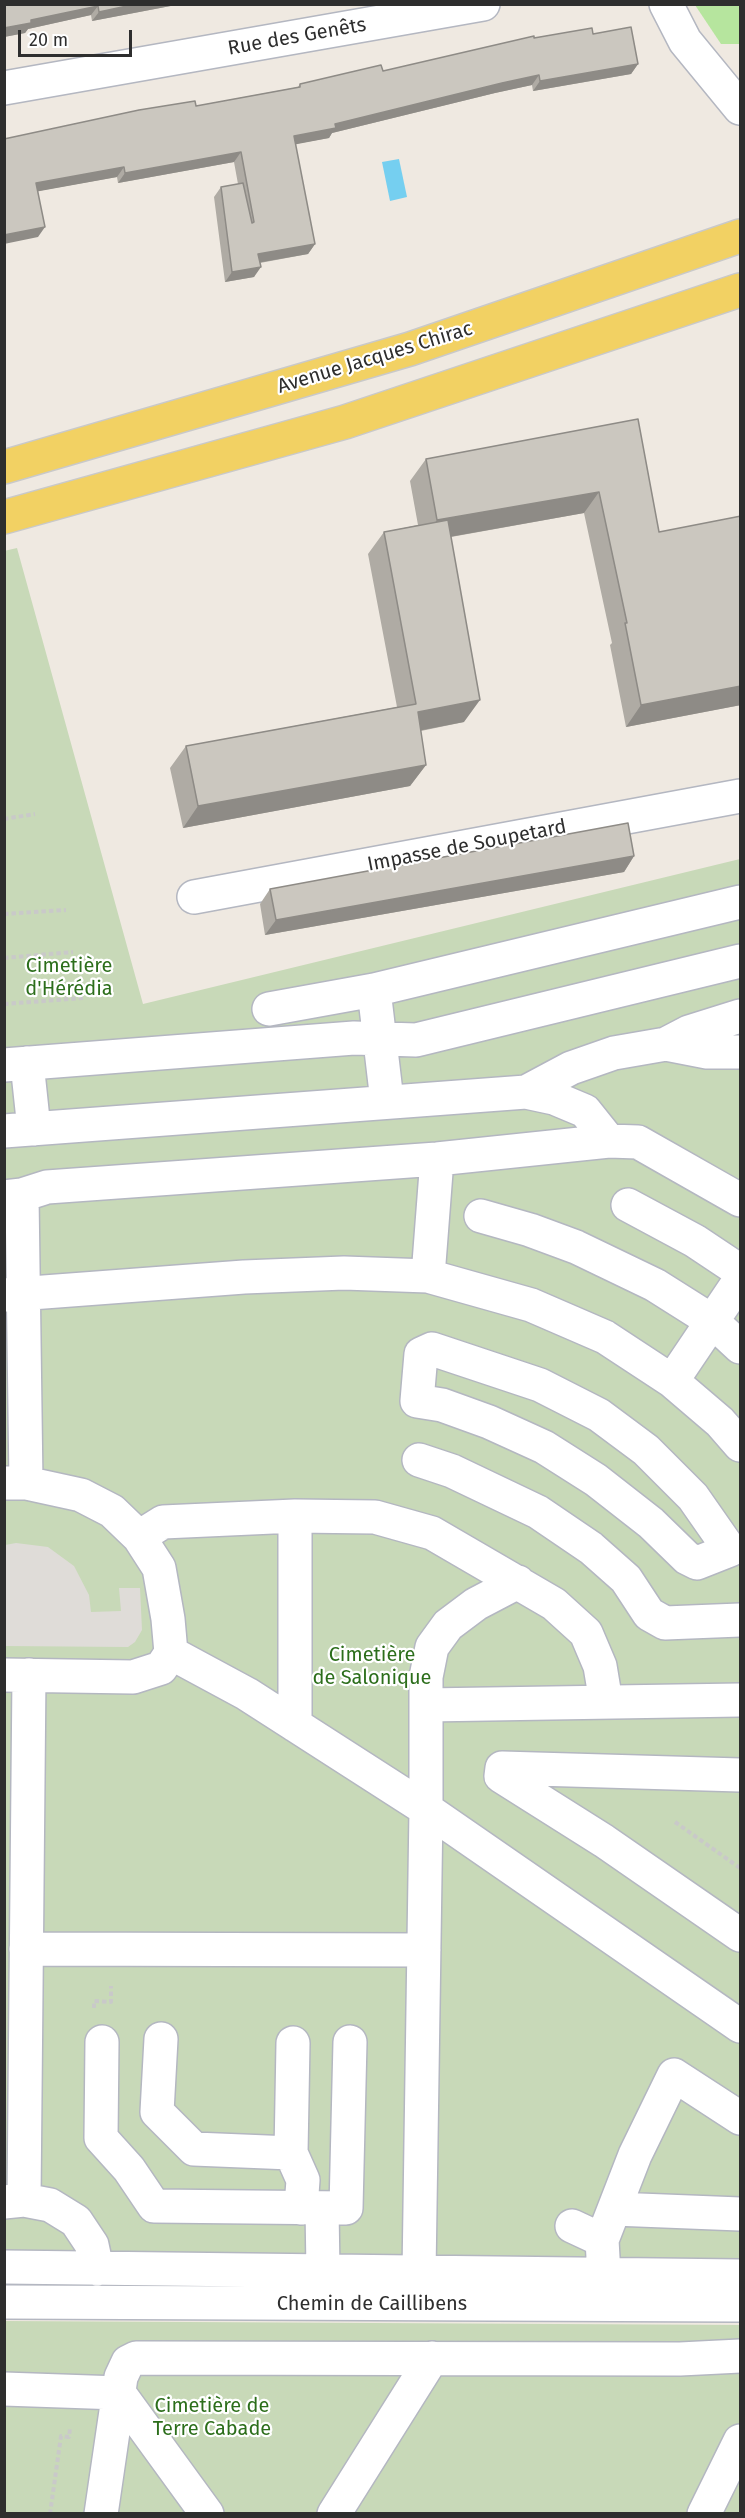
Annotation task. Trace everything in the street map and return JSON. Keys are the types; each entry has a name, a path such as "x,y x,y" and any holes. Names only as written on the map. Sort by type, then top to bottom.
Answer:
{"main road":[{"name":"Avenue Jacques Chirac","path":"4,467 410,349 741,236"},
{"path":"4,518 345,422 741,290"}],"street":[{"name":"Rue des Genêts","path":"4,88 483,4"},
{"path":"666,4 685,40 741,108"},
{"name":"Impasse de Soupetard","path":"194,897 741,796"},
{"path":"269,1009 374,990 741,902"},
{"path":"609,1141 585,1111 554,1098 526,1092 19,1130 16,1064 354,1038 416,1040 741,961"},
{"path":"374,990 387,1101"},
{"path":"526,1092 571,1068 603,1057 666,1044 689,1032 741,1016"},
{"path":"666,1044 707,1052 741,1052"},
{"path":"97,2269 92,2245 76,2221 50,2205 14,2201 26,1949 17,1675 133,1677 161,1668 171,1653 159,1568 139,1538 112,1511 81,1496 15,1483 13,1196 47,1187 437,1159 609,1141 638,1142 741,1200"},
{"path":"428,1276 437,1159"},
{"path":"628,1205 695,1241 741,1271"},
{"path":"481,1216 530,1230 576,1247 655,1285 712,1321 741,1347"},
{"path":"14,1294 244,1277 344,1273 428,1276 542,1310 605,1337 672,1381 720,1422 741,1445"},
{"path":"672,1381 741,1280"},
{"path":"432,1349 465,1358 540,1385 599,1415 645,1450 693,1497 730,1550 697,1563 687,1558 651,1523 596,1480 544,1447 489,1422 442,1406 417,1401 421,1354 432,1349"},
{"path":"418,1460 452,1472 538,1512 591,1548 626,1579 649,1614 665,1623 741,1620"},
{"path":"139,1538 163,1522 295,1516 375,1516 432,1533 554,1604 586,1633 600,1666 606,1702"},
{"path":"295,1516 295,1725"},
{"path":"419,2273 426,1677 432,1647 448,1625 476,1604 518,1582"},
{"path":"171,1653 247,1694 426,1809 741,2026"},
{"path":"426,1705 741,1700"},
{"path":"741,1775 502,1768 501,1776 604,1841 741,1935"},
{"path":"26,1949 424,1950"},
{"path":"161,2039 157,2112 194,2150 291,2153"},
{"path":"102,2042 101,2138 129,2169 154,2206 312,2208 346,2208 350,2042"},
{"path":"293,2043 291,2153 312,2208 323,2271"},
{"path":"604,2275 602,2240 635,2156 674,2075 741,2118"},
{"path":"614,2209 741,2214"},
{"path":"572,2226 602,2240"},
{"path":"4,2267 741,2276"},
{"name":"Chemin de Caillibens","path":"4,2302 741,2305"},
{"path":"101,2514 121,2377 128,2362 146,2356 680,2359 741,2356"},
{"path":"334,2514 432,2358"},
{"path":"4,2389 119,2393"},
{"path":"119,2393 207,2514"},
{"path":"704,2514 741,2441"}],"path":[{"path":"4,819 35,814"},
{"path":"4,914 66,910"},
{"path":"4,958 73,952"},
{"path":"4,1004 83,998"},
{"path":"675,1822 741,1868"},
{"path":"102,2042 93,2029 94,2001 111,2002 112,1949"},
{"path":"50,2514 60,2442"}],"green space":[{"path":"695,5 740,5 740,44 721,44"},
{"name":"Cimetière de Salonique","path":"17,548 143,1004 740,859 740,2284 5,2279 4,551"},
{"name":"Cimetière de Terre Cabade","path":"4,2321 740,2325 740,2513 5,2513"}],"shaded area":[{"path":"16,1543 48,1547 74,1566 89,1595 91,1612 121,1611 119,1588 140,1588 142,1630 135,1642 128,1647 5,1646 5,1545"}],"water":[{"path":"399,159 407,197 390,201 382,162"}],"building":[{"path":"4,4 136,4 99,12 98,6 4,28"},
{"path":"631,27 638,64 540,81 539,75 335,124 336,128 294,136 315,244 258,254 261,267 232,272 221,187 243,183 252,223 254,222 241,152 125,173 124,167 36,183 45,227 4,235 4,139 139,110 195,101 196,106 300,87 300,84 381,65 383,71 534,36 534,38 592,28 593,34"},
{"path":"638,419 659,532 741,516 741,686 641,705 625,623 627,623 599,492 437,520 426,459"},
{"path":"448,520 480,700 418,712 426,765 198,806 186,746 416,704 384,532"},
{"path":"628,823 634,856 276,920 270,889"}],"park label":[{"name":"Cimetière d'Hérédia","path":"69,978"}]}
